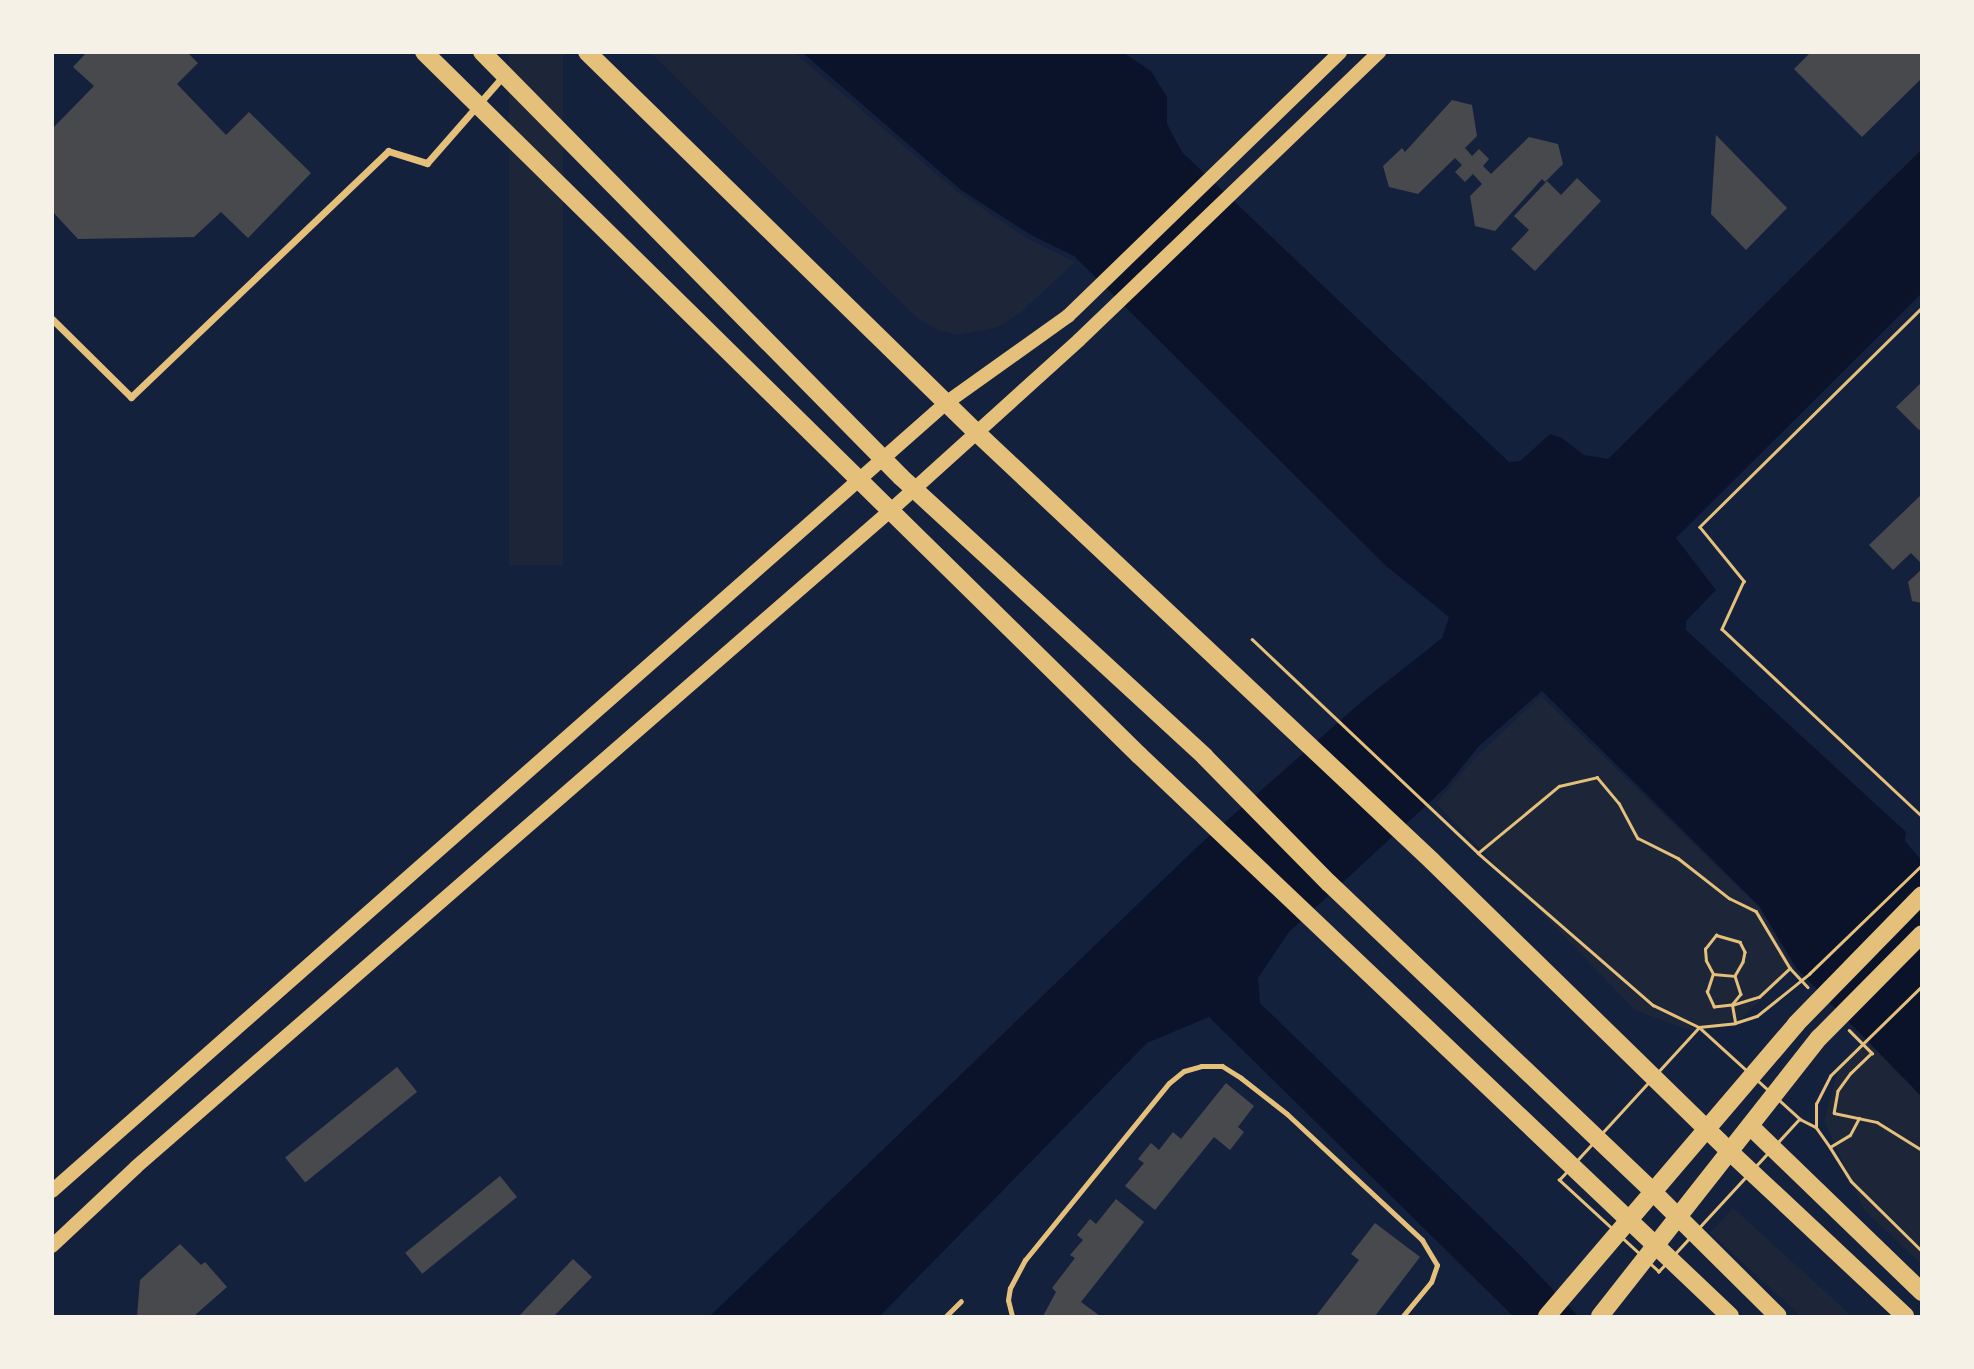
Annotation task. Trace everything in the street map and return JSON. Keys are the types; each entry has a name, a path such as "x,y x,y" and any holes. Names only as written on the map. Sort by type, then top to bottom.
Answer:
{"main road":[{"path":"424,52 608,230 692,319 1187,800 1730,1317"},
{"path":"482,52 883,458 1206,757 1329,883 1652,1191 1778,1317"},
{"path":"587,52 976,432 1389,820 1730,1152 1905,1317"},
{"path":"52,1191 946,403 1068,316 1340,52"},
{"path":"52,1246 136,1167 206,1109 891,510 1079,340 1275,155 1379,52"},
{"path":"1547,1317 1796,1024 1922,895"},
{"path":"1600,1317 1819,1038 1922,934"},
{"path":"1750,1126 1922,1292"}],"street":[{"path":"52,319 131,397 388,151 427,163 504,74"}],"lane":[{"path":"1012,1317 1008,1300 1010,1288 1025,1260 1169,1083 1184,1071 1201,1066 1222,1066 1287,1114 1422,1240 1437,1265 1431,1282 1403,1317"},
{"path":"946,1317 961,1301"}],"path":[{"path":"1922,308 1700,527 1744,581 1722,629 1922,816"},
{"path":"1252,639 1478,853 1653,1005 1699,1027 1735,1023 1757,1016 1809,974 1922,865"},
{"path":"1478,853 1559,786 1597,777 1619,803 1638,838 1678,858 1729,898 1756,911 1790,968 1812,991"},
{"path":"1735,1023 1732,1005 1741,994 1735,976 1745,952 1740,942 1716,935 1705,949 1706,961 1713,974 1707,992 1714,1007 1732,1005 1759,997 1790,968"},
{"path":"1713,974 1735,976"},
{"path":"1816,1127 1816,1104 1830,1076 1922,986"},
{"path":"1847,1027 1872,1053 1851,1073 1838,1091 1834,1113 1877,1122 1922,1150"},
{"path":"1830,1147 1850,1135 1859,1118"},
{"path":"1800,1119 1816,1127 1851,1181 1922,1251"}],"shaded area":[{"path":"509,53 563,53 563,565 509,565"},
{"path":"651,53 795,53 956,191 1028,239 1075,262 1021,312 998,327 959,335 938,330 917,318"},
{"path":"803,53 1124,53 1151,71 1167,97 1167,124 1182,152 1509,462 1520,461 1550,434 1562,438 1584,455 1608,459 1921,150 1921,294 1676,538 1716,590 1686,621 1686,630 1906,832 1905,841 1921,860 1921,1096 1797,969 1759,906 1542,691 1479,746 1445,788 1289,932 1258,978 1260,1003 1521,1256 1578,1316 1513,1316 1209,1017 1147,1043 880,1316 710,1316 1197,847 1360,703 1442,638 1449,617 1385,565 1074,256 1031,235 961,190"},
{"path":"1541,696 1759,907 1794,968 1741,1019 1691,1031 1635,1010 1436,803 1476,757"},
{"path":"1921,982 1921,1264 1864,1210 1824,1120 1840,1065"},
{"path":"1733,1208 1852,1316 1801,1316 1710,1233"}],"building":[{"path":"87,52 187,52 198,63 177,84 226,135 249,112 311,173 248,238 221,212 194,237 78,239 52,211 52,129 94,86 73,67"},
{"path":"1811,52 1922,52 1922,78 1862,137 1794,69"},
{"path":"1452,100 1472,105 1477,136 1465,148 1472,156 1479,149 1489,159 1483,166 1491,174 1529,137 1558,144 1563,164 1545,182 1542,179 1495,231 1475,226 1470,196 1482,184 1473,174 1465,182 1455,172 1462,165 1455,158 1418,194 1389,187 1383,166 1402,148 1405,152"},
{"path":"1716,135 1787,208 1746,250 1711,214"},
{"path":"1577,178 1601,201 1535,271 1511,249 1529,230 1514,216 1547,181 1561,195"},
{"path":"1922,382 1922,428 1919,430 1896,407"},
{"path":"1922,494 1922,564 1911,553 1893,570 1869,545"},
{"path":"1922,569 1922,603 1912,601 1908,582"},
{"path":"397,1067 417,1092 305,1182 285,1158"},
{"path":"1226,1083 1254,1106 1238,1127 1244,1132 1230,1150 1214,1137 1155,1210 1125,1186 1144,1163 1138,1159 1151,1143 1159,1150 1173,1132 1181,1139"},
{"path":"500,1176 517,1197 422,1274 405,1253"},
{"path":"1116,1199 1144,1222 1081,1302 1100,1316 1043,1316 1056,1292 1052,1288 1075,1258 1070,1255 1083,1240 1077,1235 1090,1219 1096,1224"},
{"path":"1375,1223 1420,1257 1375,1316 1316,1316 1359,1260 1351,1254"},
{"path":"180,1244 201,1265 205,1262 227,1287 194,1316 137,1316 140,1280"},
{"path":"573,1259 592,1277 554,1316 519,1316"}]}
